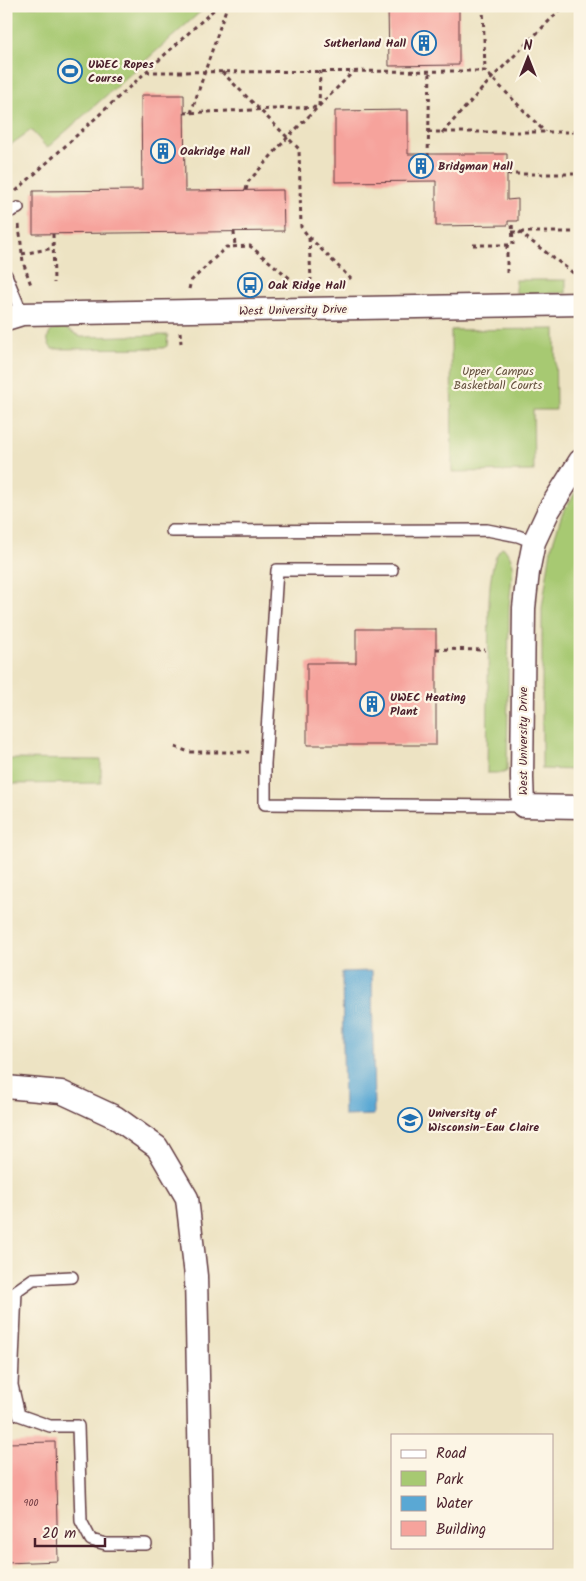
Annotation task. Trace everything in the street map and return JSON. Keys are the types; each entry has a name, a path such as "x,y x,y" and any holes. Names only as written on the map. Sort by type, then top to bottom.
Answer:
{"street":[{"name":"West University Drive","path":"14,317 580,304"},
{"name":"West University Drive","path":"523,806 524,608 528,572 534,542 549,510 580,461"},
{"path":"523,806 580,807"},
{"path":"6,1087 61,1092 115,1117 157,1147 187,1198 196,1276 202,1575"}],"lane":[{"path":"6,213 18,208"},
{"path":"6,275 14,317"},
{"path":"172,531 488,530 518,536 534,542"},
{"path":"265,764 277,570 392,570"},
{"name":"West University Drive","path":"265,764 265,804 523,806"},
{"path":"72,1277 33,1279 16,1291 12,1385 20,1415 50,1426 78,1426 81,1521 91,1540 106,1544 146,1544"}],"path":[{"path":"31,285 23,262 18,208 12,194 218,6"},
{"path":"191,113 227,6"},
{"path":"483,6 485,71 545,132"},
{"path":"442,133 492,78 563,6"},
{"path":"319,107 320,71"},
{"path":"246,190 248,182 288,137 353,71"},
{"path":"428,157 430,71"},
{"path":"146,72 485,71"},
{"path":"222,72 299,149 301,227 309,238 351,279"},
{"path":"184,113 319,107"},
{"path":"428,132 580,132"},
{"path":"507,174 574,174"},
{"path":"473,245 512,245 512,221"},
{"path":"234,232 235,247"},
{"path":"512,232 575,232"},
{"path":"519,232 576,275"},
{"path":"53,234 54,283"},
{"path":"309,238 311,280"},
{"path":"507,245 507,276"},
{"path":"188,296 191,281 226,247 250,246 292,280"},
{"path":"22,254 53,248"},
{"path":"436,649 485,650"},
{"path":"175,747 189,752 251,752 265,764"}],"green space":[{"name":"UWEC Ropes Course","path":"6,6 207,6 47,148 31,130 6,148"},
{"path":"516,280 566,280 566,293 516,293"},
{"path":"63,327 81,337 168,335 167,346 163,348 52,349 48,340 49,334 51,331"},
{"name":"Upper Campus Basketball Courts","path":"555,329 556,410 533,410 534,471 452,472 451,330"},
{"path":"6,337 10,339 11,405 6,405"},
{"path":"580,485 580,770 542,769 542,608 551,549 562,514"},
{"path":"503,547 510,556 513,565 509,606 507,771 503,773 487,773 489,594 496,557"},
{"path":"6,759 101,760 101,783 6,784"}],"water":[{"path":"372,971 374,1115 344,1116 342,972"}],"building":[{"name":"Sutherland Hall","path":"388,6 459,6 459,65 389,66"},
{"name":"Oakridge Hall","path":"141,95 184,95 185,191 283,190 284,231 33,234 33,191 142,190"},
{"name":"Bridgman Hall","path":"408,110 408,154 507,154 507,200 518,199 518,221 508,221 508,225 436,226 436,181 335,182 335,111"},
{"name":"UWEC Heating Plant","path":"356,629 436,629 436,745 307,745 307,663 356,663"},
{"path":"55,1442 58,1561 6,1563 6,1443"}],"place":[{"name":"Sutherland Hall","path":"424,43"},
{"name":"UWEC Ropes Course","path":"70,71"},
{"name":"Oakridge Hall","path":"163,151"},
{"name":"Bridgman Hall","path":"421,166"},
{"name":"Oak Ridge Hall","path":"250,285"},
{"name":"UWEC Heating Plant","path":"372,704"},
{"name":"University of Wisconsin-Eau Claire","path":"410,1120"}]}
